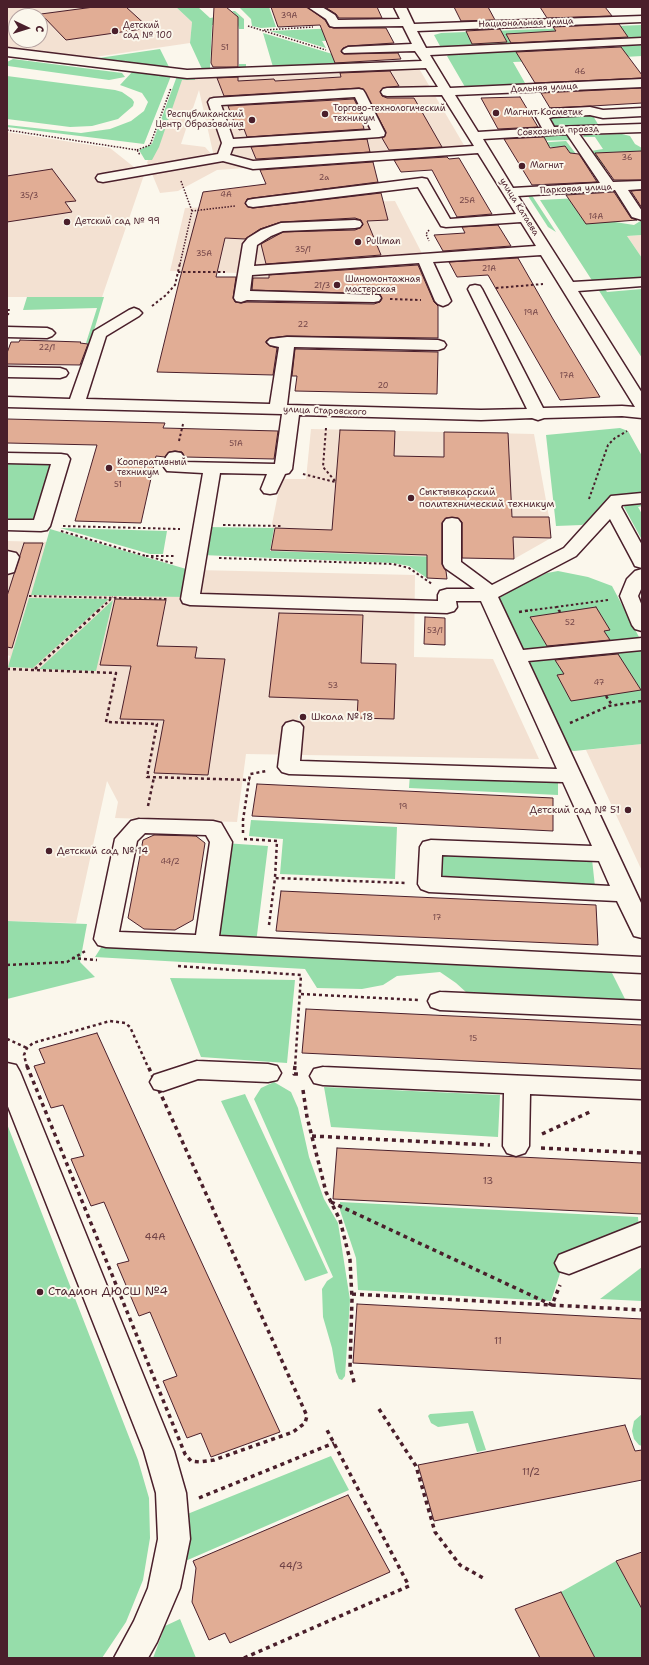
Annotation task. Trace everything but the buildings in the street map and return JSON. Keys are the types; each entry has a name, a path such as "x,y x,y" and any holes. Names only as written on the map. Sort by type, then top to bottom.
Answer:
{"street":[{"path":"314,7 331,17 334,24"},
{"name":"улица Катаева","path":"400,7 408,25 430,64 642,406"},
{"name":"Национальная улица","path":"334,24 408,25 642,19"},
{"path":"348,51 642,41"},
{"path":"7,52 206,74 430,64"},
{"path":"206,74 228,143 223,157"},
{"name":"Дальняя улица","path":"214,102 359,93 642,83"},
{"path":"228,143 379,133 359,93"},
{"path":"550,131 542,117 551,113 590,111 603,114 642,112"},
{"name":"Совхозный проезд","path":"475,136 550,131 640,131"},
{"path":"571,131 614,187 637,214 642,216"},
{"path":"103,178 223,157 253,165 483,149"},
{"path":"363,157 374,171 399,179 406,184"},
{"path":"253,203 422,182 446,223 526,218"},
{"name":"Парковая улица","path":"509,192 642,185"},
{"path":"355,224 290,226 275,229 266,233 250,244 241,297 374,298"},
{"path":"245,271 546,250"},
{"path":"424,259 443,301"},
{"path":"569,287 642,282"},
{"path":"476,289 538,415"},
{"path":"76,404 99,334 134,313"},
{"path":"7,332 47,333"},
{"path":"270,489 280,469 285,410 281,342 438,345"},
{"path":"7,372 60,373"},
{"name":"улица Старовского","path":"7,402 481,415 538,415 622,411 642,413"},
{"path":"175,457 173,466 280,469"},
{"path":"7,458 61,459 41,526 7,525"},
{"path":"212,468 190,599 447,607 447,595 488,595 570,552 617,500 642,498"},
{"path":"612,507 642,562"},
{"path":"452,524 452,564 484,587 642,930"},
{"path":"7,557 10,557 7,568"},
{"path":"642,575 634,583 629,596 642,625"},
{"path":"517,656 642,644"},
{"path":"293,727 289,767 571,776"},
{"path":"206,944 221,842 213,828 139,826 126,839 105,950 206,944 642,965"},
{"path":"608,854 431,847 429,884 625,894"},
{"path":"440,1001 642,1010"},
{"path":"163,1082 197,1070 268,1073"},
{"path":"7,1072 159,1451 171,1494 174,1539 164,1588 146,1631 130,1658"},
{"path":"313,1081 517,1084 642,1090"},
{"path":"516,1146 517,1084"},
{"path":"569,1263 642,1233"}],"path":[{"path":"262,30 334,24"},
{"path":"248,26 329,51 348,51"},
{"path":"7,130 137,150 150,145 177,72"},
{"path":"137,150 149,170"},
{"path":"134,313 155,305 175,285 192,211 175,165"},
{"path":"192,211 253,203"},
{"path":"178,272 245,271"},
{"path":"476,289 544,283"},
{"path":"374,298 443,301"},
{"path":"175,457 183,422"},
{"path":"280,469 336,482 323,467 327,424"},
{"path":"588,502 608,444 632,428"},
{"path":"41,526 283,526"},
{"path":"41,526 146,556 197,563 393,564 409,568 447,595"},
{"path":"146,556 197,563"},
{"path":"29,596 190,599"},
{"path":"498,616 629,596"},
{"path":"34,670 112,597"},
{"path":"556,607 560,612"},
{"path":"7,669 116,673 106,722 157,724 147,777 250,780"},
{"path":"606,696 612,706"},
{"path":"551,731 612,706 642,701"},
{"path":"266,947 275,878 277,841 243,839 243,820 250,774 289,767"},
{"path":"147,808 154,777"},
{"path":"275,878 429,884"},
{"path":"72,958 105,950"},
{"path":"7,965 67,962 72,958 105,950"},
{"path":"175,965 295,974 301,976 301,994 294,1074 298,1080"},
{"path":"301,994 440,1001"},
{"path":"110,1021 125,1023 130,1027 307,1416 305,1423 301,1427 293,1432 214,1460 200,1462 190,1461 185,1454 26,1064 24,1055 27,1048 33,1043 110,1021"},
{"path":"7,1039 27,1048"},
{"path":"294,1074 313,1081 312,1136 326,1192 340,1220 350,1260 352,1294 350,1367 355,1386"},
{"path":"516,1146 594,1110"},
{"path":"312,1136 642,1153"},
{"path":"331,1202 552,1305"},
{"path":"352,1294 642,1310"},
{"path":"379,1409 416,1466 435,1532 460,1565 485,1579"},
{"path":"244,1658 408,1586 327,1430"},
{"path":"172,1509 334,1443"}],"shaded area":[{"name":"Детский сад № 100","path":"7,7 176,7 192,22 190,43 88,58 7,48"},
{"name":"Торгово-технологический техникум","path":"417,65 468,152 217,170 178,191 160,193 147,162 155,149 179,79 197,79 196,77","holes":["199,90 214,157 205,147 181,144"]},
{"name":"Детский сад № 99","path":"7,132 110,148 144,175 102,297 7,297"},
{"path":"395,201 448,304 233,298 237,273 170,271 185,208"},
{"path":"642,235 642,258 627,236"},
{"name":"Сыктывкарский политехнический техникум","path":"311,429 534,434 549,517 551,538 514,559 268,553 281,479 306,479"},
{"name":"Школа № 18","path":"7,541 48,542 42,564 196,570 415,575 414,657 493,659 539,759 246,754 237,822 115,818 118,802 107,781 76,923 7,921 7,665 10,656 7,655"},
{"name":"Детский сад № 51","path":"642,744 642,871 586,750"}],"green space":[{"path":"176,7 198,7 210,18 235,14 232,11 235,11 244,19 244,29 239,29 238,25 212,25 210,68 239,68 239,64 246,64 246,70 207,71 202,69 190,43 192,22"},
{"path":"239,7 269,7 276,27 261,28 252,26 251,19"},
{"path":"642,25 642,38 445,47 440,46 434,35 441,33"},
{"path":"385,26 391,38 322,41 326,48 270,31"},
{"path":"263,33 362,63 273,67"},
{"path":"642,45 642,56 570,60 567,50"},
{"path":"160,49 170,69 92,59"},
{"path":"532,49 538,58 537,61 513,62 525,83 522,85 465,87 447,56 450,53"},
{"path":"13,59 122,73 125,77 109,80 8,66 7,62"},
{"path":"133,71 171,76 144,144 7,127 7,125 81,133 110,129 131,121 144,111 148,102 142,93 120,85"},
{"path":"7,76 115,90 122,92 134,102 133,106 118,119 92,126 70,127 7,119"},
{"path":"177,76 195,76 195,80 182,80 159,147 152,160 145,160 139,150 152,144"},
{"path":"592,114 599,126 642,123 642,126 555,128 549,118 554,116"},
{"path":"566,133 571,140 530,141 526,135"},
{"path":"622,134 630,136 635,144 642,148 642,151 609,153 642,163 642,182 615,183 613,181 624,180 615,167 604,168 601,166 591,151 603,149 595,137 583,137 584,135"},
{"path":"566,141 580,159 578,159 573,153 570,153 565,147 552,147 541,144 506,145"},
{"path":"531,194 556,232 548,227 528,196"},
{"path":"618,196 624,205 620,206 615,222 634,225 642,220 642,235 627,236 642,258 642,279 593,282 540,200"},
{"path":"596,286 603,286 607,292 642,289 642,358"},
{"path":"27,297 104,297 90,344 86,343 97,308 23,310"},
{"path":"620,428 628,431 642,456 642,494 609,498 593,518 582,525 556,526 546,435"},
{"path":"7,461 52,462 34,522 7,522"},
{"path":"642,501 642,506 638,507 642,514 642,540 624,507 628,502"},
{"path":"207,527 274,528 270,551 439,557 445,559 446,566 427,566 427,578 409,566 393,563 202,555"},
{"path":"60,528 167,531 163,554 150,554"},
{"path":"50,529 193,571 188,597 31,595"},
{"path":"558,571 588,577 612,586 639,637 636,640 525,650 522,649 498,598 502,594 547,573"},
{"path":"29,598 109,599 33,668 8,667"},
{"path":"113,600 96,671 39,669"},
{"path":"642,650 642,744 574,751 569,750 528,662 530,660"},
{"path":"410,774 558,779 558,795 409,788"},
{"path":"251,820 397,827 395,879 280,874 283,839 249,836"},
{"path":"224,843 268,846 256,943 210,941"},
{"path":"440,851 592,859 595,887 439,881"},
{"path":"7,921 87,924 80,962 95,977 7,999"},
{"path":"102,946 611,971 626,1001 467,993 440,972 397,976 383,985 362,989 317,988 305,969 95,957"},
{"path":"170,978 295,980 287,1063 201,1057"},
{"path":"274,1082 291,1092 298,1108 309,1157 324,1199 338,1223 350,1300 345,1376 342,1380 339,1379 336,1372 332,1348 323,1317 322,1289 327,1281 333,1277 254,1099 261,1088"},
{"path":"324,1087 500,1095 498,1137 331,1127"},
{"path":"245,1094 328,1273 305,1281 221,1101"},
{"name":"Стадион ДЮСШ №4","path":"7,1124 138,1460 149,1498 150,1538 143,1580 126,1622 102,1658 7,1658"},
{"path":"340,1202 638,1217 639,1230 565,1258 551,1301 358,1290 356,1258 340,1210"},
{"path":"642,1267 642,1301 600,1299"},
{"path":"473,1411 486,1450 477,1452 468,1423 438,1427 431,1423 428,1416 430,1414"},
{"path":"642,1414 642,1446 639,1445 634,1439 632,1431 634,1421"},
{"path":"331,1456 349,1490 183,1562 180,1517"},
{"path":"616,1561 642,1609 642,1658 591,1658 594,1656 561,1592"},
{"path":"180,1619 196,1658 153,1658 165,1626"}],"place":[{"name":"Детский сад № 100","path":"115,31"},
{"name":"Магнит Косметик","path":"496,113"},
{"name":"Торгово-технологический техникум","path":"325,114"},
{"name":"Республиканский Центр Образования","path":"252,120"},
{"name":"Магнит","path":"522,166"},
{"name":"Детский сад № 99","path":"67,222"},
{"name":"Pullman","path":"358,242"},
{"name":"Шиномонтажная мастерская","path":"337,285"},
{"name":"Кооперативный техникум","path":"109,468"},
{"name":"Сыктывкарский политехнический техникум","path":"411,498"},
{"name":"Школа № 18","path":"303,717"},
{"name":"Детский сад № 51","path":"628,810"},
{"name":"Детский сад № 14","path":"49,851"},
{"name":"Стадион ДЮСШ №4","path":"40,1292"}]}
